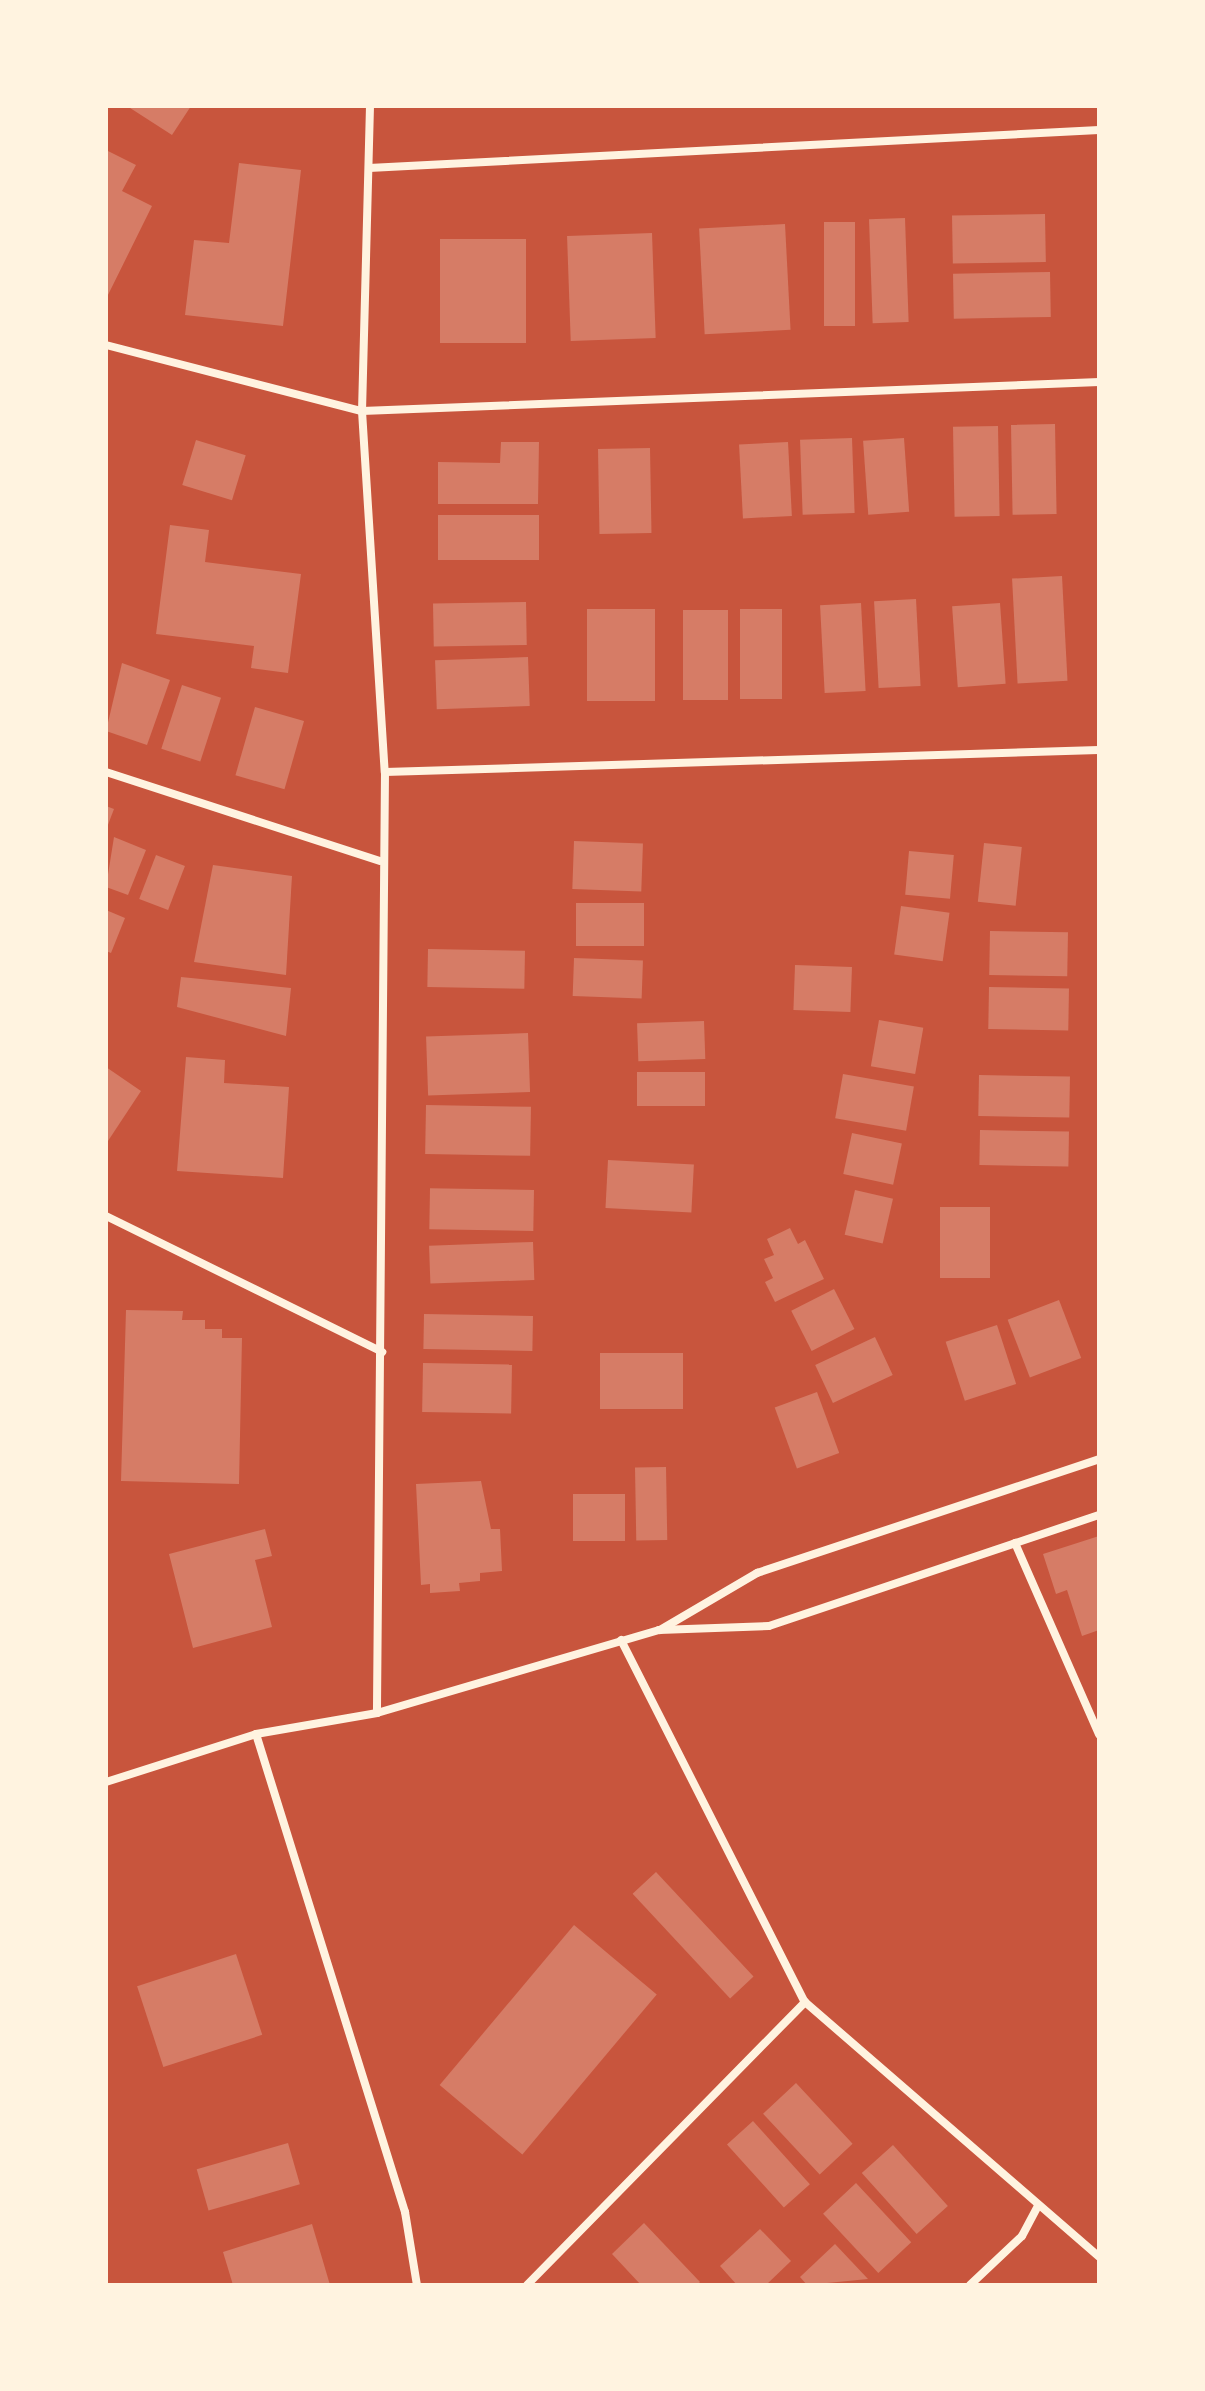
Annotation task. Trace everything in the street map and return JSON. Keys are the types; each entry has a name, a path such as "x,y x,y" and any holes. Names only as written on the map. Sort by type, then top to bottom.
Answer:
{"street":[{"path":"370,106 362,411 385,772 380,861 382,1352 377,1713"},
{"path":"369,168 1099,130"},
{"path":"106,345 362,411 1099,382"},
{"path":"385,772 1099,750"},
{"path":"106,772 380,861"},
{"path":"106,1216 382,1352"},
{"path":"659,1630 757,1573 1099,1459"},
{"path":"106,1782 256,1734 377,1713 659,1630 769,1626 1099,1515"},
{"path":"1015,1543 1099,1734"},
{"path":"621,1640 805,2002 1099,2257"},
{"path":"256,1734 405,2212 417,2285"},
{"path":"527,2285 805,2002"},
{"path":"970,2285 1022,2236 1038,2206"}],"building":[{"path":"127,106 191,106 172,135"},
{"path":"106,150 136,165 122,191 152,206 106,299"},
{"path":"239,163 301,170 283,326 185,315 194,240 229,243"},
{"path":"1045,214 1046,262 953,264 952,216"},
{"path":"905,218 909,322 873,323 869,219"},
{"path":"824,222 855,222 855,326 824,326"},
{"path":"785,224 791,330 705,334 699,229"},
{"path":"652,233 656,338 571,341 567,236"},
{"path":"440,239 526,239 526,343 440,343"},
{"path":"1050,272 1051,317 954,319 953,274"},
{"path":"1055,424 1057,514 1013,515 1011,425"},
{"path":"998,426 1000,516 955,517 953,427"},
{"path":"852,438 855,513 803,515 800,440"},
{"path":"904,438 909,512 868,515 863,441"},
{"path":"196,440 246,455 232,500 182,485"},
{"path":"501,442 539,442 538,504 438,504 438,462 500,463"},
{"path":"788,442 792,516 743,518 739,445"},
{"path":"650,448 651,533 599,534 598,449"},
{"path":"438,515 539,515 539,560 438,560"},
{"path":"170,525 209,530 205,562 301,574 288,673 251,668 254,646 156,634"},
{"path":"1062,576 1067,681 1018,683 1012,579"},
{"path":"916,599 921,686 879,688 874,601"},
{"path":"526,602 527,645 434,647 433,604"},
{"path":"861,603 866,691 825,693 820,605"},
{"path":"1000,603 1006,684 958,687 952,606"},
{"path":"587,609 655,609 655,701 587,701"},
{"path":"740,609 782,609 782,699 740,699"},
{"path":"683,610 728,610 728,700 683,700"},
{"path":"528,657 530,706 437,709 435,660"},
{"path":"122,663 170,680 147,745 106,731"},
{"path":"182,685 221,698 200,761 161,749"},
{"path":"255,707 304,721 284,789 235,775"},
{"path":"106,806 114,809 106,830"},
{"path":"114,837 146,850 128,895 106,887"},
{"path":"574,841 643,843 641,891 572,889"},
{"path":"984,843 1022,847 1016,906 978,902"},
{"path":"909,851 954,855 950,899 905,895"},
{"path":"156,855 185,866 168,910 139,899"},
{"path":"213,865 292,876 286,975 194,962"},
{"path":"576,903 644,903 644,946 576,946"},
{"path":"901,906 950,913 943,961 894,955"},
{"path":"106,910 125,918 111,953 106,951"},
{"path":"990,931 1068,932 1067,976 989,975"},
{"path":"428,949 525,951 524,989 427,987"},
{"path":"574,958 643,960 642,998 573,996"},
{"path":"795,965 852,967 850,1012 793,1010"},
{"path":"181,977 291,988 286,1036 177,1007"},
{"path":"989,987 1069,988 1068,1030 988,1029"},
{"path":"879,1020 923,1028 915,1074 871,1066"},
{"path":"704,1021 705,1059 638,1061 637,1023"},
{"path":"528,1033 530,1092 428,1096 426,1037"},
{"path":"186,1057 225,1060 224,1083 289,1087 283,1178 177,1171"},
{"path":"106,1067 141,1091 106,1144"},
{"path":"637,1072 705,1072 705,1106 637,1106"},
{"path":"843,1074 914,1087 906,1131 835,1118"},
{"path":"979,1075 1070,1077 1069,1118 978,1116"},
{"path":"426,1105 531,1107 530,1156 425,1154"},
{"path":"980,1130 1069,1132 1068,1167 979,1165"},
{"path":"852,1133 902,1144 893,1185 843,1174"},
{"path":"608,1160 694,1165 691,1212 605,1208"},
{"path":"430,1188 534,1190 533,1231 429,1229"},
{"path":"855,1190 893,1199 883,1244 845,1235"},
{"path":"940,1207 990,1207 990,1278 940,1278"},
{"path":"790,1228 798,1244 805,1240 824,1279 775,1302 765,1282 773,1278 764,1259 774,1255 767,1239"},
{"path":"533,1242 534,1280 430,1284 429,1246"},
{"path":"834,1289 854,1329 812,1351 791,1311"},
{"path":"1059,1300 1081,1358 1030,1378 1008,1320"},
{"path":"126,1310 183,1311 182,1320 205,1320 205,1329 222,1329 222,1338 242,1338 239,1484 121,1481"},
{"path":"424,1314 533,1316 532,1351 423,1349"},
{"path":"997,1325 1016,1384 965,1401 946,1342"},
{"path":"875,1337 893,1375 833,1403 815,1365"},
{"path":"600,1353 683,1353 683,1409 600,1409"},
{"path":"423,1363 512,1365 511,1414 422,1412"},
{"path":"817,1392 839,1453 797,1468 775,1407"},
{"path":"666,1467 667,1540 636,1541 635,1468"},
{"path":"481,1481 491,1529 500,1529 502,1571 480,1573 480,1581 459,1583 460,1591 430,1593 430,1584 421,1585 416,1484"},
{"path":"573,1494 625,1494 625,1541 573,1541"},
{"path":"265,1529 272,1556 255,1560 272,1627 193,1648 169,1554"},
{"path":"1099,1536 1099,1630 1082,1636 1067,1590 1056,1594 1043,1554"},
{"path":"656,1872 754,1977 730,1998 633,1894"},
{"path":"574,1925 657,1994 522,2155 440,2085"},
{"path":"236,1954 262,2035 163,2067 137,1986"},
{"path":"796,2083 853,2144 820,2174 763,2114"},
{"path":"753,2121 810,2184 784,2208 727,2144"},
{"path":"288,2143 300,2184 209,2211 197,2169"},
{"path":"893,2145 948,2206 917,2234 862,2173"},
{"path":"856,2183 911,2242 878,2273 823,2214"},
{"path":"644,2223 700,2282 697,2285 641,2285 612,2254"},
{"path":"312,2224 330,2285 233,2285 223,2252"},
{"path":"760,2229 791,2261 766,2285 737,2285 720,2266"},
{"path":"835,2244 868,2279 807,2285 800,2277"}]}
